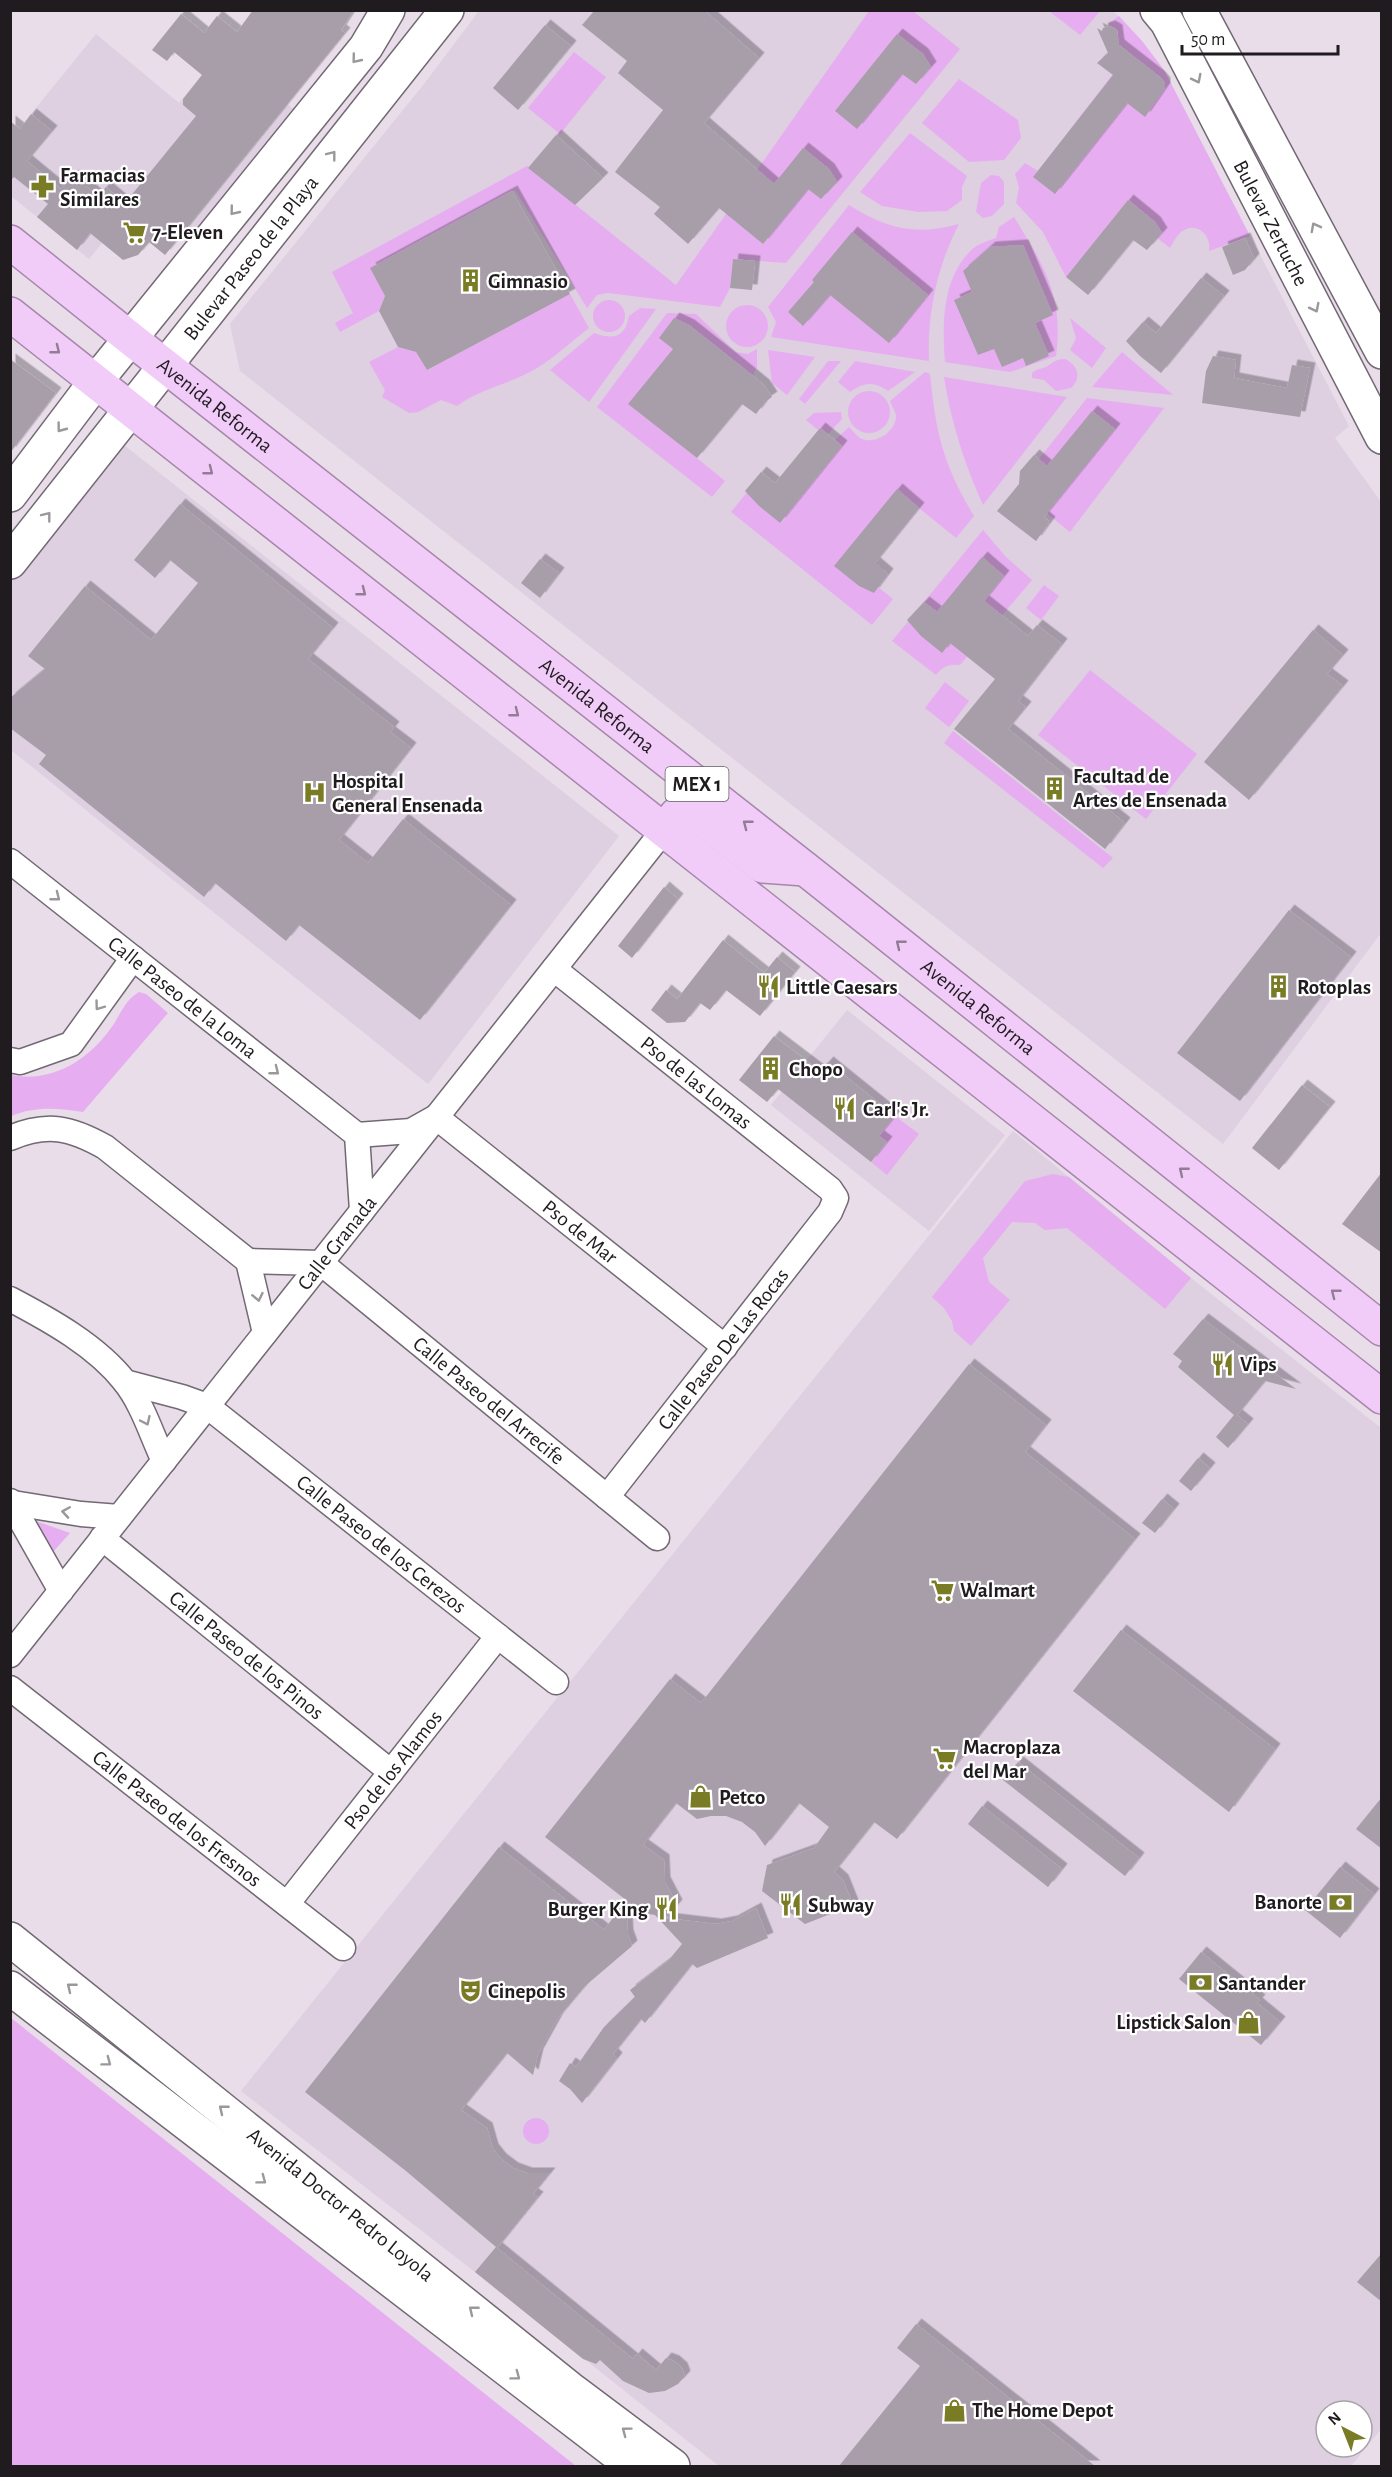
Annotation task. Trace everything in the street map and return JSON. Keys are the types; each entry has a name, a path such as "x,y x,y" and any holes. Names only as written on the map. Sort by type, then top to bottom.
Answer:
{"highway":[{"name":"Avenida Reforma","path":"10,242 805,869 1382,1329"},
{"name":"MEX 1","path":"10,314 1382,1397"},
{"path":"664,830 676,815 696,814 762,866 805,869"}],"main road":[{"name":"Bulevar Paseo de la Playa","path":"10,495 96,381 366,47 388,10"},
{"name":"Bulevar Paseo de la Playa","path":"10,562 167,367 447,10"},
{"name":"Bulevar Zertuche","path":"1157,10 1167,22 1382,437"},
{"name":"Bulevar Zertuche","path":"1199,10 1382,352"},
{"name":"Avenida Doctor Pedro Loyola","path":"10,1939 564,2383 673,2466"},
{"name":"Avenida Doctor Pedro Loyola","path":"10,1988 633,2466"}],"street":[{"name":"Calle Granada","path":"10,1655 664,830"},
{"name":"Calle Paseo de la Loma","path":"10,861 357,1136"},
{"path":"10,1060 20,1062 71,1044 133,958"},
{"name":"Pso de las Lomas","path":"554,969 830,1188 836,1198"},
{"path":"362,1211 357,1136 411,1131 436,1117"},
{"name":"Pso de Mar","path":"436,1117 725,1347"},
{"path":"10,1138 43,1128 63,1128 82,1134 105,1147 248,1261 321,1263"},
{"name":"Calle Paseo De Las Rocas","path":"607,1497 830,1212 836,1198"},
{"path":"248,1261 265,1333"},
{"name":"Calle Paseo del Arrecife","path":"321,1263 657,1538"},
{"path":"10,1299 71,1333 125,1382 164,1461"},
{"path":"125,1382 207,1406"},
{"name":"Calle Paseo de los Cerezos","path":"207,1406 556,1682"},
{"path":"12,1502 81,1514 119,1517"},
{"path":"12,1502 61,1591"},
{"name":"Calle Paseo de los Pinos","path":"102,1538 391,1772"},
{"name":"Pso de los Alamos","path":"287,1904 498,1636"},
{"name":"Calle Paseo de los Fresnos","path":"10,1688 343,1948"}],"shaded area":[{"path":"479,11 1113,11 1142,41 1164,70 1349,426 1335,438 1381,502 1381,933 1223,1144 240,371 230,324 424,84"},
{"path":"869,11 913,11 960,49 786,263 733,259 730,288 720,307 608,293 597,295 587,308 515,190 371,268 385,296 379,311 340,332 335,323 353,313 332,272 527,166 676,285"},
{"path":"1049,11 1100,11 1080,35"},
{"path":"1119,16 1164,70 1250,236 1209,251 1205,235 1202,231 1192,228 1179,234 1170,248 1143,227 1150,218 1128,200 1066,277 1043,232 1016,203 1019,187 1015,174 1025,163 1038,171 1129,53 1116,42 1118,33 1109,23"},
{"path":"96,34 179,103 221,51 296,111 190,242 137,200 89,259 11,196 10,140"},
{"path":"574,52 606,77 560,134 528,108"},
{"path":"959,79 1018,120 1021,138 1004,160 969,162 922,123"},
{"path":"910,133 967,176 962,187 962,200 947,211 919,212 882,206 860,192"},
{"path":"991,175 999,176 1004,182 1004,204 992,216 983,218 976,212 981,183"},
{"path":"849,205 876,220 902,228 915,230 943,228 959,224 951,240 935,291 930,325 929,361 771,337 776,322 768,307"},
{"path":"1014,217 1043,267 1049,282 1057,316 1056,356 1010,372 945,362 944,316 950,285 956,271 975,247 996,238 999,227"},
{"path":"570,294 589,328 537,368 457,406 441,400 418,412 409,413 382,397 385,390 369,362 398,347 416,352 427,370"},
{"path":"609,300 620,305 625,316 620,327 609,332 598,327 593,316 598,305"},
{"path":"747,305 762,311 768,326 762,341 747,347 732,341 726,326 732,311"},
{"path":"640,308 656,309 589,402 550,370 594,333 612,336 621,333 625,329 629,316"},
{"path":"667,313 696,314 736,352 748,354 757,349 757,367 752,376 737,363 675,440 725,481 712,497 597,407"},
{"path":"1070,318 1106,348 1092,368 1070,350 1076,338"},
{"path":"768,350 815,357 787,395 772,383"},
{"path":"1122,352 1173,395 1092,387"},
{"path":"1065,359 1076,368 1077,372 1077,380 1071,388 1056,391 1044,380 1032,378 1032,373 1035,371 1056,360"},
{"path":"828,361 841,361 805,404 799,399"},
{"path":"855,361 915,372 888,391 869,384 850,392 838,382"},
{"path":"925,372 930,374 938,432 948,464 974,516 956,538 919,508 875,562 888,574 878,587 893,599 872,625 731,512 748,491 765,496 758,505 780,523 842,446 835,440 849,427 860,438 866,440 884,436 893,427 895,421 896,415 890,401"},
{"path":"944,377 1067,397 983,505 959,442"},
{"path":"869,391 884,397 890,412 884,427 869,433 854,427 848,412 854,397"},
{"path":"1087,398 1164,408 1070,532 1025,496 1039,459"},
{"path":"841,412 842,419 828,434 820,428 818,430 806,420 814,413"},
{"name":"Hospital General Ensenada","path":"124,445 619,836 428,1084 11,750 10,583"},
{"path":"983,530 1006,557 1032,580 960,665 946,666 936,675 892,641"},
{"path":"1044,585 1059,596 1041,620 1026,608"},
{"path":"1090,670 1197,754 1146,819 1038,735"},
{"path":"945,682 969,701 949,727 925,708"},
{"path":"953,731 1113,858 1103,868 944,743"},
{"path":"139,992 146,994 168,1013 83,1112 47,1109 11,1116 11,1075 40,1076 67,1067 80,1059 102,1040 126,1004"},
{"path":"847,1010 1005,1135 929,1231 771,1105"},
{"path":"895,1116 919,1134 887,1175 871,1162 887,1142 879,1136"},
{"name":"Macroplaza del Mar","path":"1013,1131 1191,1278 1381,1428 1382,2428 1374,2438 1374,2399 1314,2399 1314,2459 1357,2459 1351,2466 719,2466 475,2272 241,2091"},
{"path":"1053,1174 1069,1177 1191,1278 1165,1309 1067,1228 1045,1230 1035,1223 1012,1222 983,1258 989,1282 1010,1300 971,1346 954,1331 952,1321 944,1308 932,1297 1025,1181"},
{"path":"30,1519 70,1533 53,1552"},
{"path":"11,2018 576,2466 11,2466"},
{"path":"536,2118 545,2122 549,2131 545,2140 536,2144 527,2140 523,2131 527,2122"}],"building":[{"path":"253,10 354,10 341,30 345,33 165,255 149,242 138,255 123,260 90,233 77,250 37,217 48,204 14,177 10,181 10,121 20,129 31,114 52,131 27,161 61,189 73,175 98,196 106,187 125,203 196,116 183,105 183,99 202,75 174,52 167,61 152,50 181,14 204,33 217,16 237,32"},
{"path":"595,10 704,10 759,58 704,123 774,184 803,148 829,169 837,182 821,199 808,189 763,244 719,208 688,244 654,214 660,207 615,172 663,110 618,73 627,61 582,25"},
{"path":"545,25 571,46 518,110 493,88"},
{"path":"1110,26 1117,30 1119,45 1160,77 1165,83 1165,88 1145,117 1127,103 1055,194 1033,177 1113,75 1097,63 1108,53 1097,28 1102,31 1103,28"},
{"path":"897,34 923,54 931,67 916,84 902,74 857,129 835,111"},
{"path":"556,135 603,178 575,205 528,168"},
{"name":"Gimnasio","path":"512,191 570,294 427,370 416,352 398,347 379,311 385,296 370,268"},
{"path":"1128,200 1155,222 1162,233 1147,250 1133,240 1088,295 1066,277"},
{"path":"852,232 928,295 889,343 830,295 803,326 788,312"},
{"path":"1245,238 1254,259 1245,270 1233,275 1222,247"},
{"path":"1023,245 1053,315 1035,323 1049,356 1026,366 1023,358 1002,367 994,349 978,355 954,300 972,292 963,271 990,247"},
{"path":"733,259 755,261 752,290 730,288"},
{"path":"1201,278 1224,296 1161,373 1126,341 1143,322 1156,333"},
{"path":"674,318 689,325 737,363 764,385 772,397 756,414 742,404 697,458 628,404 673,349 659,338"},
{"path":"1213,356 1236,360 1234,378 1287,388 1292,365 1310,368 1300,417 1202,403 1206,371"},
{"path":"10,359 56,393 10,453"},
{"path":"1092,411 1115,429 1044,517 1050,522 1036,541 997,511 1019,484 1020,471 1034,455 1047,466"},
{"path":"820,428 842,446 780,523 745,491 761,472 775,483"},
{"path":"897,489 919,508 875,563 888,574 874,593 859,586 834,566"},
{"path":"180,504 333,628 308,659 394,727 390,732 411,748 339,840 368,863 403,819 511,905 420,1020 299,925 286,941 215,883 204,897 39,764 46,755 10,728 10,698 45,669 28,656 85,586 151,640 198,583 170,560 155,578 134,560"},
{"path":"982,557 1004,576 984,601 1028,636 1037,625 1062,644 1018,701 1026,707 1008,729 1125,823 1105,849 954,729 995,679 950,643 942,653 921,636 907,620 924,602 937,612"},
{"path":"540,559 559,573 540,598 521,583"},
{"path":"1313,630 1343,655 1327,674 1343,686 1249,800 1204,762"},
{"path":"664,887 678,899 632,958 618,946"},
{"name":"Rotoplas","path":"1289,910 1351,957 1240,1101 1177,1053"},
{"path":"723,940 764,973 777,957 795,972 760,1016 726,990 710,1010 700,1003 685,1022 667,1023 651,1010 666,990 677,999"},
{"name":"Carl's Jr.","path":"774,1036 820,1071 828,1062 895,1116 879,1136 887,1142 871,1162 778,1089 767,1102 739,1080"},
{"path":"1302,1085 1330,1107 1279,1170 1252,1148"},
{"path":"1382,1172 1382,1253 1342,1224"},
{"name":"Vips","path":"1203,1319 1296,1389 1265,1381 1237,1415 1248,1424 1228,1448 1216,1437 1234,1415 1178,1367 1182,1361 1173,1354"},
{"path":"969,1364 1046,1425 1025,1452 1135,1539 897,1839 874,1822 834,1872 843,1880 853,1905 805,1924 762,1891 767,1865 814,1848 829,1827 799,1803 765,1846 755,1832 742,1822 726,1816 697,1819 676,1803 643,1845 664,1860 665,1882 677,1905 666,1918 716,1924 732,1921 756,1908 768,1938 697,1968 692,1964 645,2023 641,2019 613,2054 617,2058 582,2103 570,2089 559,2081 570,2063 576,2067 604,2027 635,1997 630,1990 668,1961 682,1944 655,1915 643,1913 627,1918 628,1935 632,1946 585,1986 558,2018 538,2054 533,2075 507,2053 461,2110 487,2128 493,2149 513,2168 527,2173 550,2173 533,2194 538,2197 497,2248 633,2359 637,2354 656,2370 666,2358 682,2368 685,2376 678,2384 665,2391 649,2393 623,2381 600,2360 596,2364 583,2359 475,2272 496,2247 406,2171 305,2092 499,1847 604,1930 626,1900 545,1837 670,1679 701,1703"},
{"path":"1198,1458 1210,1468 1191,1491 1179,1481"},
{"path":"1162,1499 1174,1509 1155,1533 1142,1523"},
{"path":"1121,1630 1275,1749 1229,1812 1073,1691"},
{"path":"1018,1762 1139,1858 1125,1876 1003,1780"},
{"path":"1382,1797 1382,1849 1356,1829"},
{"path":"982,1806 1062,1869 1048,1887 968,1824"},
{"name":"Banorte","path":"1340,1867 1374,1894 1340,1938 1305,1910"},
{"path":"1201,1952 1260,2000 1257,2003 1280,2022 1261,2045 1179,1979"},
{"path":"1382,2253 1382,2302 1357,2282"},
{"name":"The Home Depot","path":"916,2324 1095,2466 839,2466 920,2366 897,2348"}],"place":[{"name":"Farmacias Similares","path":"42,187"},
{"name":"7-Eleven","path":"134,232"},
{"name":"Gimnasio","path":"470,281"},
{"name":"Facultad de Artes de Ensenada","path":"1055,788"},
{"name":"Hospital General Ensenada","path":"314,793"},
{"name":"Little Caesars","path":"768,987"},
{"name":"Rotoplas","path":"1279,987"},
{"name":"Chopo","path":"771,1069"},
{"name":"Carl's Jr.","path":"845,1109"},
{"name":"Vips","path":"1222,1364"},
{"name":"Walmart","path":"942,1590"},
{"name":"Macroplaza del Mar","path":"945,1759"},
{"name":"Petco","path":"701,1797"},
{"name":"Banorte","path":"1340,1902"},
{"name":"Subway","path":"790,1905"},
{"name":"Burger King","path":"666,1909"},
{"name":"Santander","path":"1200,1983"},
{"name":"Cinepolis","path":"470,1991"},
{"name":"Lipstick Salon","path":"1249,2022"},
{"name":"The Home Depot","path":"954,2410"}]}
